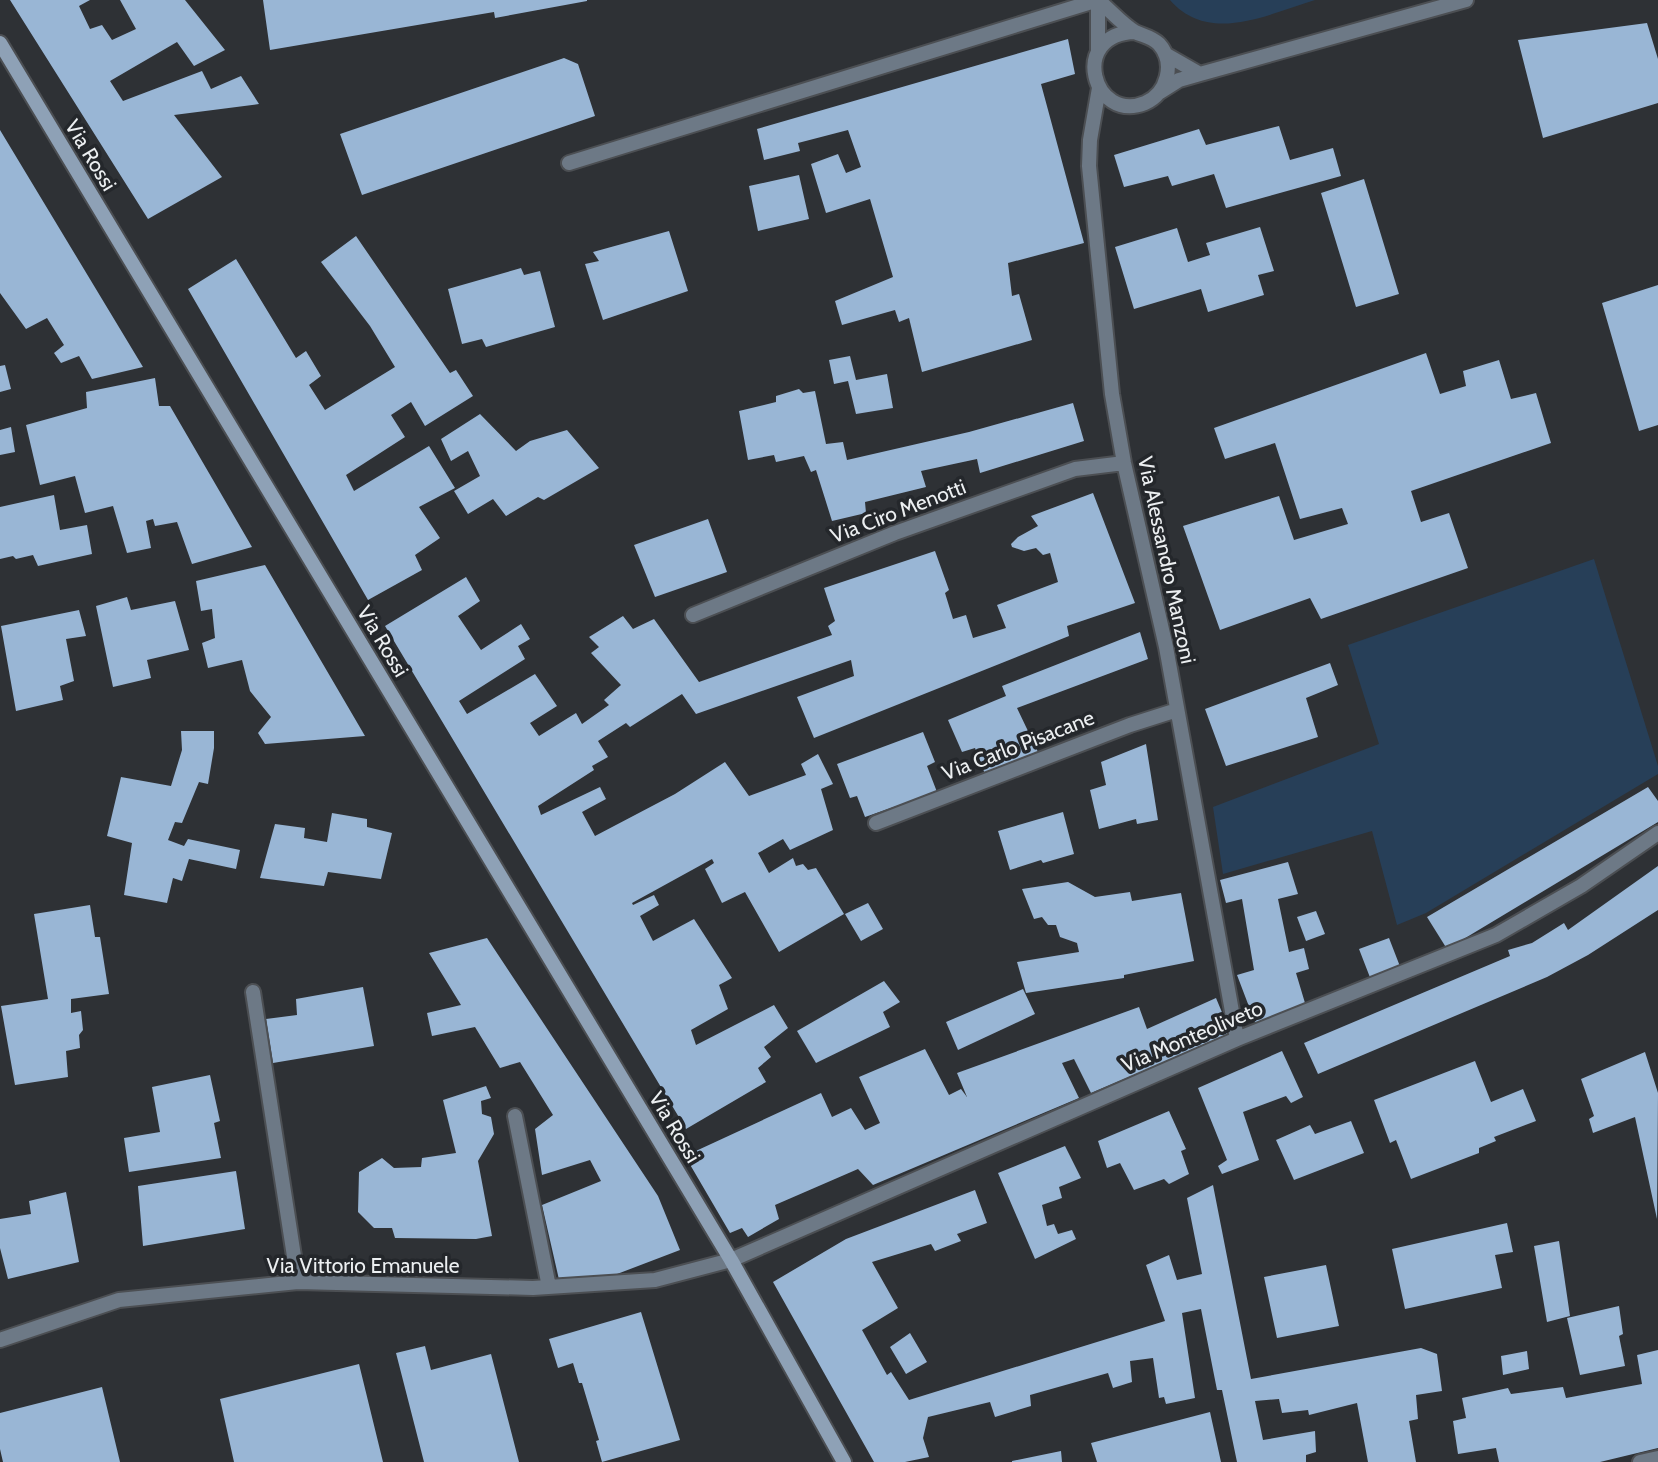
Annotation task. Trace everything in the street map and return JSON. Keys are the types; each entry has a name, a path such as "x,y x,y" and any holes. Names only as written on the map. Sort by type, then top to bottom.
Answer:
{"street":[{"path":"1098,0 1098,51 1094,76 1107,98 1130,106 1143,104 1179,80 1466,0"},
{"path":"1098,0 1136,32"},
{"path":"569,163 1098,0"},
{"path":"1098,51 1111,37 1122,32 1136,32 1148,36 1158,43 1166,54 1200,74"},
{"name":"Via Rossi","path":"0,43 731,1260 844,1462"},
{"path":"1160,92 1167,80 1166,54"},
{"name":"Via Alessandro Manzoni","path":"1099,88 1090,140 1089,166 1112,394 1124,463 1166,647 1237,1039"},
{"name":"Via Ciro Menotti","path":"693,615 895,533 1075,470 1124,463"},
{"name":"Via Carlo Pisacane","path":"876,823 1130,725 1177,710"},
{"name":"Via Monteoliveto","path":"731,1260 1237,1039 1496,935 1581,886 1658,833"},
{"path":"253,992 298,1282"},
{"path":"515,1116 549,1287"},
{"name":"Via Vittorio Emanuele","path":"0,1340 119,1300 298,1282 549,1287 655,1280 731,1260"},
{"path":"1640,1462 1658,1458"}],"shaded area":[{"path":"1170,0 1315,0 1259,18 1221,23 1202,21"},
{"path":"1594,559 1658,766 1658,774 1426,913 1397,925 1372,831 1223,874 1213,807 1379,744 1348,645"}],"building":[{"path":"10,0 90,0 79,6 90,29 102,25 112,40 136,29 120,0 185,0 225,50 194,66 177,42 110,81 123,101 202,71 211,89 241,76 259,104 174,115 222,177 148,219"},
{"path":"263,0 587,1 495,18 494,12 270,50"},
{"path":"1647,23 1658,59 1658,103 1543,138 1518,40"},
{"path":"1068,39 1075,74 1041,84 1084,243 1008,263 1012,296 1019,294 1032,340 922,372 909,318 899,322 895,310 842,325 835,301 893,277 870,199 826,213 811,164 838,154 846,173 861,167 848,130 798,143 800,151 764,160 757,129"},
{"path":"564,58 578,64 595,116 362,195 340,134"},
{"path":"1279,126 1290,160 1333,148 1341,176 1226,208 1214,174 1172,186 1168,176 1124,187 1114,155 1199,129 1206,145"},
{"path":"0,130 143,367 92,379 79,356 61,363 54,353 64,345 47,318 26,329 0,293"},
{"path":"799,175 809,219 758,231 749,186"},
{"path":"1364,179 1399,294 1356,307 1321,193"},
{"path":"1260,227 1274,271 1258,275 1264,295 1208,312 1201,289 1134,309 1115,247 1177,228 1188,262 1210,255 1206,243"},
{"path":"669,231 688,291 603,320 585,264 599,261 593,252"},
{"path":"356,236 450,373 456,370 473,396 425,426 411,402 391,415 405,437 346,475 354,491 429,446 455,488 419,507 440,538 415,555 422,570 368,600 188,289 236,259 296,358 306,351 321,376 309,385 325,410 395,367 370,326 321,262"},
{"path":"521,268 524,275 540,271 555,327 486,347 482,339 462,344 448,289"},
{"path":"1658,285 1658,425 1639,431 1602,303"},
{"path":"1426,353 1440,394 1466,386 1463,371 1499,360 1511,399 1536,393 1551,443 1411,491 1421,522 1449,513 1468,568 1321,619 1310,598 1220,630 1183,526 1279,496 1294,540 1348,524 1342,508 1300,519 1275,443 1225,459 1214,428"},
{"path":"850,356 856,380 887,374 893,408 856,414 848,381 834,384 829,360"},
{"path":"5,365 11,389 0,392 0,366"},
{"path":"155,378 159,406 170,406 252,547 192,564 177,522 155,526 153,519 146,521 151,548 127,553 113,506 85,513 75,476 40,485 26,425 87,408 86,392"},
{"path":"799,389 803,393 815,391 826,444 843,442 847,460 969,432 1073,403 1084,441 980,473 977,459 921,471 926,487 865,502 866,513 832,521 816,470 811,472 804,456 776,462 774,455 748,460 739,411 776,402 776,396"},
{"path":"480,414 516,451 530,441 567,430 599,468 544,500 538,497 506,516 493,499 468,514 454,491 480,476 468,451 451,461 441,439"},
{"path":"11,427 15,452 0,455 0,430"},
{"path":"1093,493 1135,603 1067,626 1069,636 814,738 797,697 854,676 851,660 696,714 682,694 630,727 626,723 598,741 608,757 592,766 594,770 538,806 541,815 600,787 606,799 582,812 595,836 675,794 725,762 749,796 806,775 801,764 818,754 833,784 821,789 833,830 790,850 783,839 758,853 769,873 793,858 796,866 803,864 808,870 816,868 844,914 779,952 745,892 722,903 705,869 714,863 712,859 632,903 633,905 654,895 659,905 640,916 653,941 694,919 732,978 719,985 728,1009 691,1030 696,1045 774,1005 788,1028 764,1047 771,1057 758,1068 766,1082 686,1129 385,626 466,577 480,601 458,616 481,650 521,624 530,639 518,646 525,659 459,701 467,714 535,674 557,706 530,723 539,736 576,713 582,724 609,705 604,700 621,685 591,653 599,647 589,637 623,616 633,629 654,619 699,682 832,635 828,626 835,621 824,588 935,551 949,590 945,593 953,619 966,615 973,638 1006,628 997,605 1058,582 1050,553 1043,555 1036,548 1024,551 1012,547 1011,544 1038,526 1031,516"},
{"path":"54,495 60,530 87,525 92,554 38,566 33,555 0,559 0,507"},
{"path":"708,519 727,572 655,597 634,545"},
{"path":"265,565 365,736 265,744 258,733 271,717 250,691 242,660 208,668 202,643 215,638 212,609 201,611 196,581"},
{"path":"127,597 131,610 175,601 189,650 147,660 151,678 113,687 96,606"},
{"path":"79,610 86,636 66,639 74,681 60,686 63,700 16,711 1,626"},
{"path":"1140,632 1148,659 1017,708 1038,752 985,774 975,748 962,752 948,720 1006,696 1002,686"},
{"path":"1330,663 1338,685 1306,698 1318,737 1226,766 1205,709"},
{"path":"181,731 214,731 214,748 208,784 199,782 182,823 175,822 168,840 184,846 188,839 240,850 236,869 189,859 182,881 173,878 167,903 124,895 132,843 107,836 121,777 171,786 182,750"},
{"path":"923,732 935,762 927,766 937,792 865,817 857,796 850,798 837,764"},
{"path":"1146,744 1158,820 1137,824 1136,819 1099,829 1090,790 1106,785 1101,762"},
{"path":"1648,787 1658,801 1658,822 1447,949 1427,917"},
{"path":"1063,812 1074,854 1043,863 1041,860 1010,870 998,831"},
{"path":"332,813 367,819 367,827 392,833 381,879 328,872 324,886 260,878 275,824 305,828 304,838 327,842"},
{"path":"1288,862 1298,894 1278,899 1289,952 1304,948 1309,969 1296,973 1305,1003 1256,1025 1237,975 1254,970 1242,899 1226,903 1220,880"},
{"path":"1658,866 1658,910 1588,955 1547,977 1318,1074 1304,1043 1510,956 1508,950 1532,943 1564,923 1568,930"},
{"path":"1068,882 1095,897 1130,892 1132,901 1181,893 1194,961 1124,975 1124,978 1026,993 1017,962 1079,952 1077,943 1060,937 1056,925 1048,925 1042,917 1034,919 1022,889"},
{"path":"868,903 883,929 861,941 845,914"},
{"path":"90,905 95,937 100,937 109,994 71,999 71,1013 81,1011 83,1030 79,1035 80,1048 66,1051 68,1077 15,1085 1,1006 48,999 34,914"},
{"path":"1316,911 1325,934 1306,941 1297,917"},
{"path":"487,938 658,1196 680,1250 604,1279 560,1284 542,1205 601,1181 590,1160 542,1175 535,1129 553,1115 520,1062 500,1068 475,1027 432,1036 427,1013 461,1005 429,953"},
{"path":"1389,938 1401,969 1371,980 1359,949"},
{"path":"884,981 900,1002 883,1012 890,1027 816,1063 797,1031"},
{"path":"363,987 374,1046 273,1063 266,1019 297,1015 296,999"},
{"path":"1023,989 1035,1014 958,1050 946,1022"},
{"path":"1216,998 1231,1034 1091,1093 1074,1059 1062,1063 1079,1098 873,1185 858,1169 775,1205 779,1219 748,1237 742,1228 730,1233 685,1156 821,1093 832,1117 851,1108 865,1130 880,1123 859,1077 925,1049 949,1095 961,1089 967,1097 957,1073 1139,1007 1147,1029"},
{"path":"1282,1051 1303,1097 1291,1103 1286,1096 1243,1112 1259,1160 1222,1174 1218,1166 1227,1160 1198,1088"},
{"path":"1645,1052 1658,1093 1657,1219 1635,1117 1593,1133 1589,1119 1594,1116 1581,1079"},
{"path":"1475,1061 1491,1102 1523,1089 1536,1121 1494,1137 1496,1141 1479,1148 1479,1153 1411,1179 1396,1140 1390,1143 1374,1100"},
{"path":"210,1075 220,1121 214,1123 221,1158 129,1172 124,1138 160,1132 152,1087"},
{"path":"486,1086 491,1098 481,1101 482,1114 491,1117 494,1134 478,1161 492,1236 476,1239 395,1238 392,1228 374,1228 358,1212 359,1172 382,1158 394,1168 421,1167 422,1158 456,1153 443,1100"},
{"path":"1169,1111 1186,1149 1181,1151 1189,1174 1169,1184 1164,1179 1134,1190 1120,1163 1107,1168 1098,1141"},
{"path":"1351,1121 1364,1153 1294,1180 1276,1140 1310,1125 1315,1134"},
{"path":"1065,1146 1081,1178 1059,1187 1062,1198 1042,1205 1047,1226 1054,1224 1058,1234 1072,1230 1076,1239 1035,1259 998,1173"},
{"path":"236,1171 245,1229 143,1246 138,1186"},
{"path":"1213,1185 1251,1379 1421,1348 1437,1354 1442,1391 1416,1395 1418,1419 1409,1421 1416,1462 1368,1462 1357,1403 1309,1415 1308,1410 1282,1413 1279,1399 1255,1401 1263,1440 1315,1431 1316,1452 1306,1455 1306,1462 1237,1462 1222,1390 1217,1390 1201,1309 1182,1313 1195,1398 1166,1404 1164,1397 1159,1398 1153,1358 1130,1361 1132,1382 1113,1388 1108,1373 1030,1395 1031,1406 995,1417 990,1402 928,1417 923,1438 929,1457 905,1462 874,1462 773,1282 846,1239 975,1190 987,1223 957,1234 961,1241 935,1251 931,1244 872,1262 898,1308 862,1330 887,1375 891,1372 909,1400 1165,1321 1146,1265 1169,1255 1177,1280 1202,1274 1187,1198"},
{"path":"66,1192 79,1262 8,1279 0,1248 0,1219 31,1214 29,1201"},
{"path":"1507,1223 1513,1252 1495,1255 1502,1288 1405,1309 1392,1249"},
{"path":"1559,1241 1570,1316 1547,1322 1534,1246"},
{"path":"1326,1265 1339,1326 1277,1338 1264,1277"},
{"path":"1619,1306 1623,1334 1619,1336 1625,1366 1580,1375 1567,1318"},
{"path":"641,1312 680,1440 602,1462 596,1441 599,1440 582,1383 579,1383 573,1363 558,1368 549,1339"},
{"path":"910,1333 927,1362 906,1374 890,1347"},
{"path":"425,1346 431,1370 491,1354 519,1462 424,1462 396,1353"},
{"path":"1658,1350 1658,1448 1600,1462 1499,1462 1496,1448 1458,1454 1453,1421 1466,1418 1462,1398 1508,1388 1511,1394 1563,1387 1566,1398 1642,1384 1637,1355"},
{"path":"1527,1351 1529,1369 1503,1375 1501,1356"},
{"path":"359,1364 383,1462 234,1462 220,1399"},
{"path":"102,1387 120,1462 3,1462 0,1449 0,1413"},
{"path":"1210,1412 1221,1462 1097,1462 1091,1443"},
{"path":"1061,1451 1062,1462 1012,1462 1012,1461"}]}
